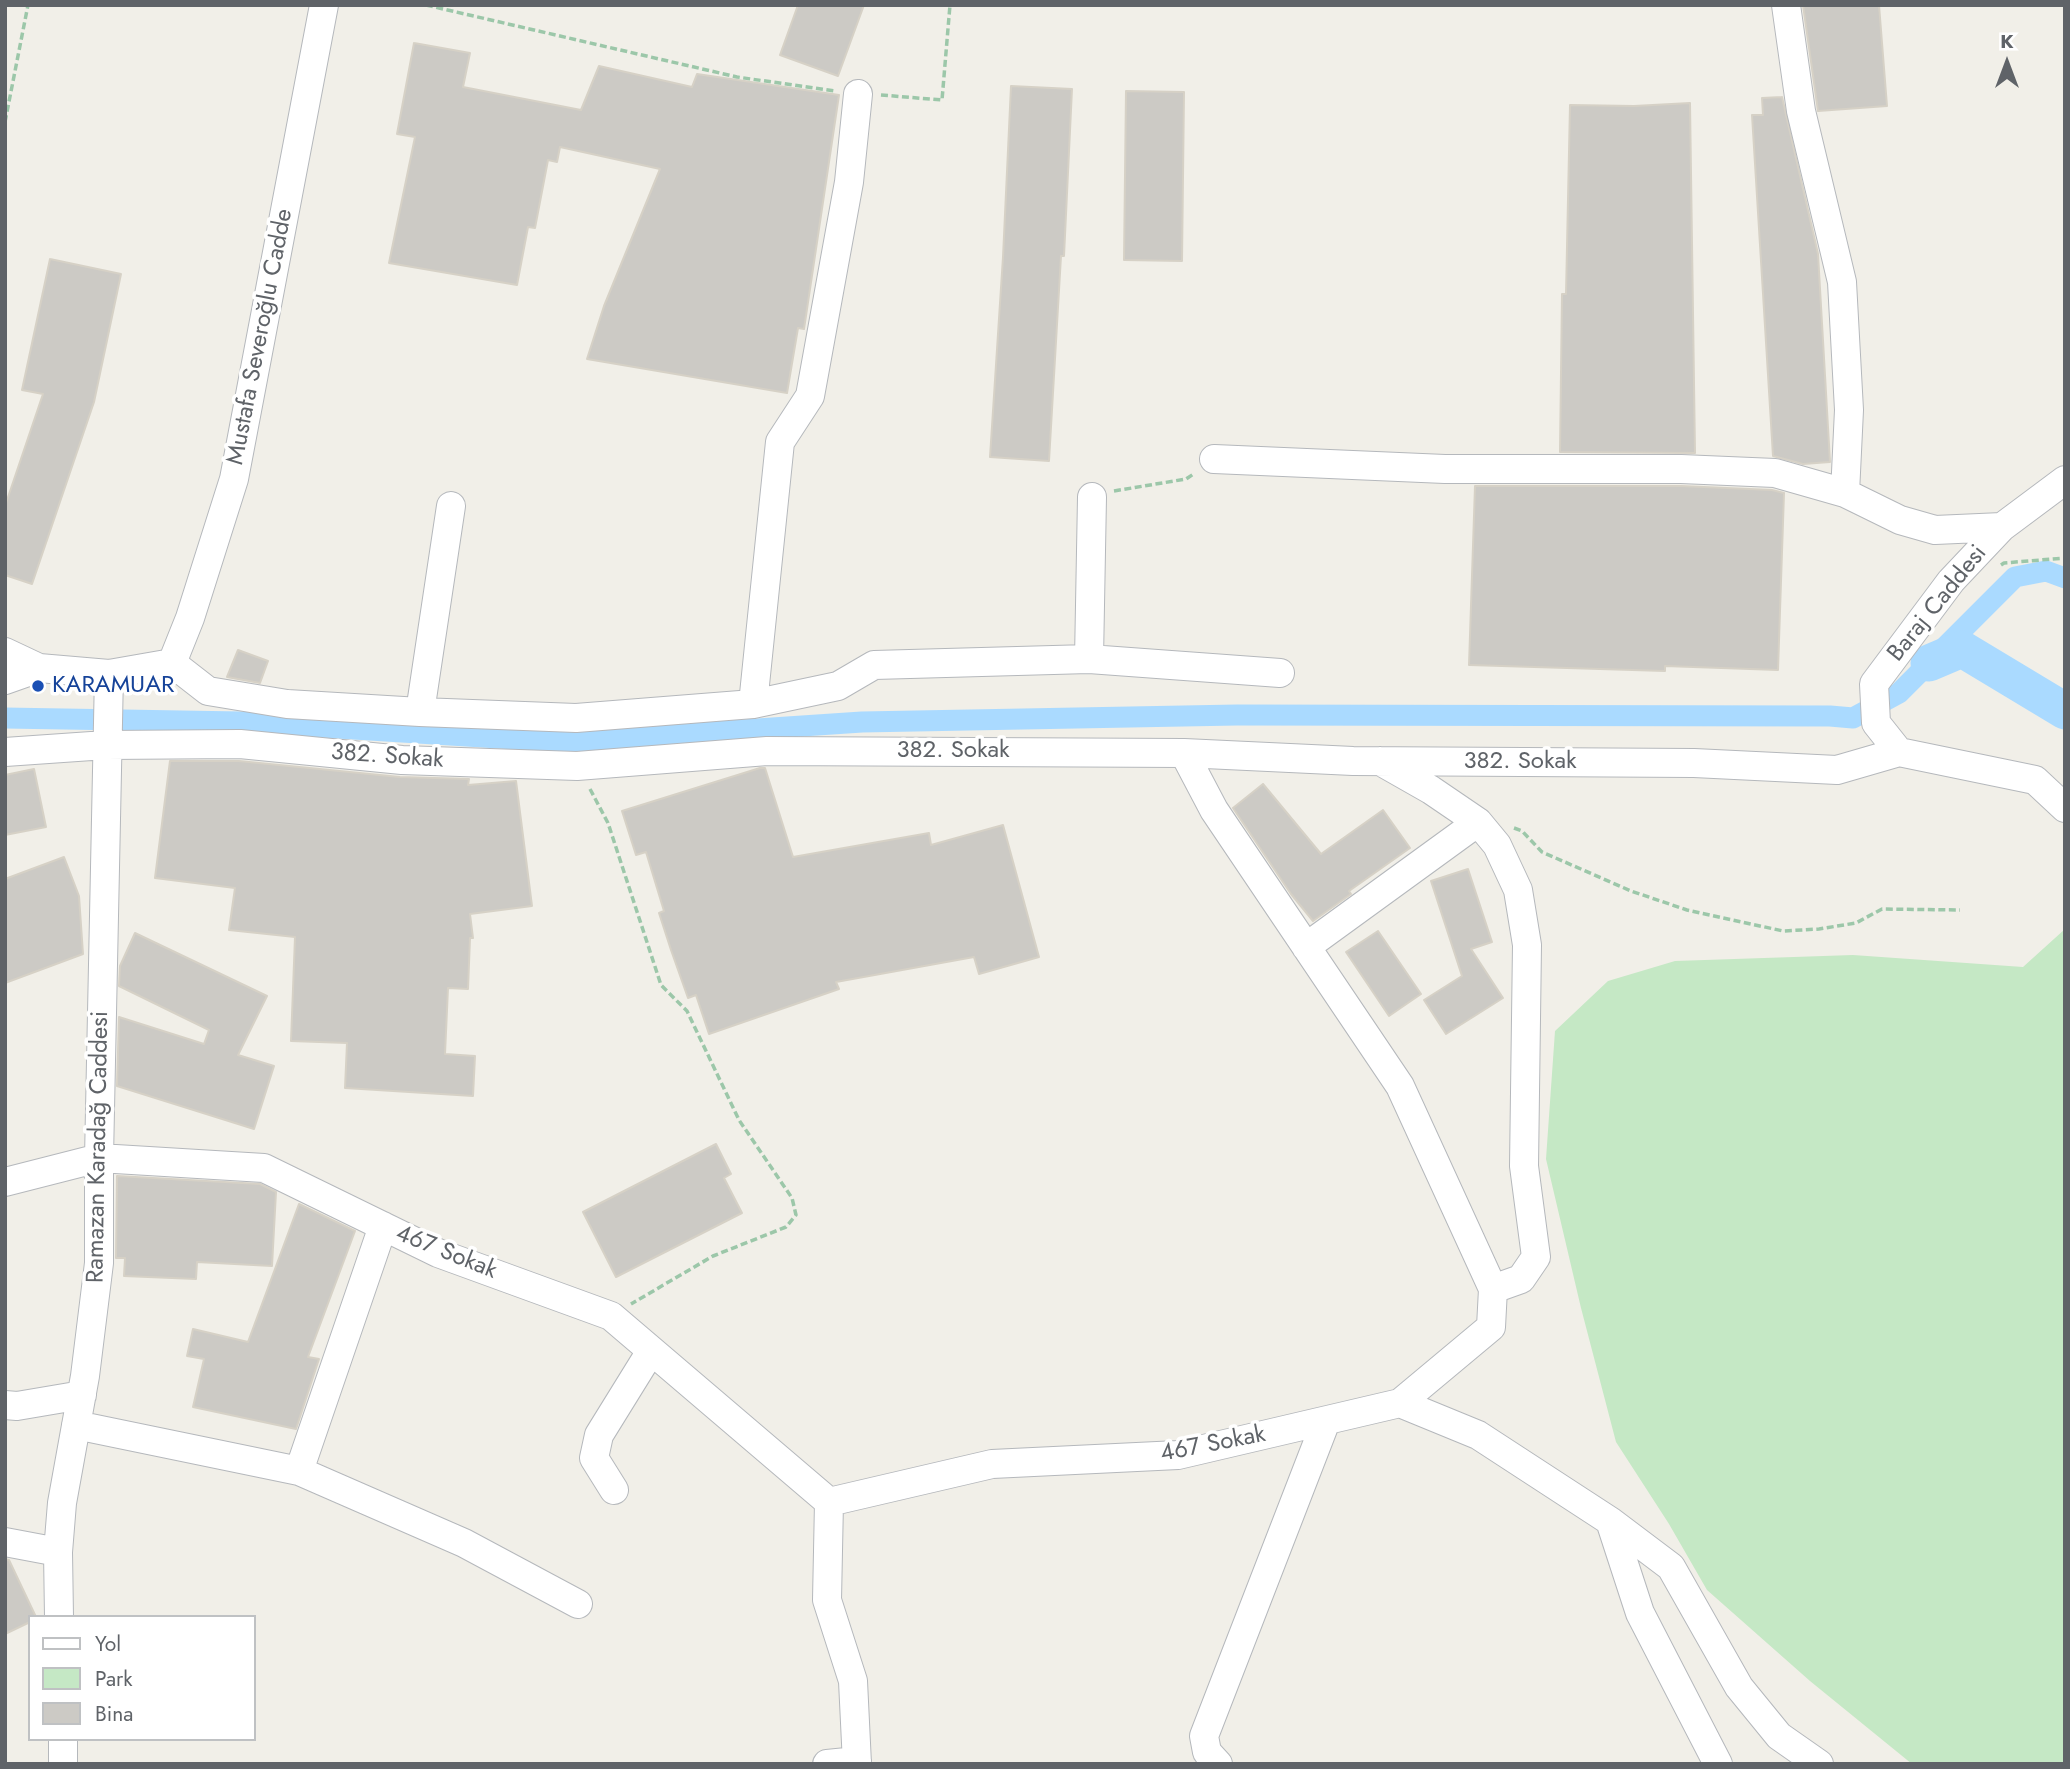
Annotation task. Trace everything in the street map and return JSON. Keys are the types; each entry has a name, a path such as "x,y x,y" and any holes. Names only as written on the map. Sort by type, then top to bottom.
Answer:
{"street":[{"name":"Mustafa Severoğlu Cadde","path":"172,663 190,618 234,479 324,5"},
{"path":"1786,5 1801,111 1842,282 1849,410 1845,493"},
{"path":"752,704 780,442 810,396 849,182 858,94"},
{"path":"1214,459 1445,469 1681,469 1775,473 1845,493 1900,520 1935,530 2002,527"},
{"name":"Baraj Caddesi","path":"1899,752 1875,723 1874,684 1951,581 2002,527 2065,480"},
{"path":"1089,659 1092,497"},
{"path":"420,712 451,506"},
{"path":"5,652 39,668 108,686 172,663 208,691 287,704 576,718 752,704 838,685 874,665 1089,659 1280,673"},
{"path":"5,680 39,668"},
{"name":"Ramazan Karadağ Caddesi","path":"59,1615 58,1552 62,1503 82,1395 99,1263 108,686"},
{"name":"382. Sokak","path":"5,752 106,745 240,744 402,760 577,766 779,751 1184,752 1379,761 1694,763 1836,770 1899,752"},
{"path":"1184,752 1214,810 1400,1086 1493,1289 1521,1279 1536,1257 1524,1166 1527,945 1518,890 1497,845 1478,822 1431,790 1379,761"},
{"path":"1899,752 2035,780 2065,808"},
{"path":"1306,947 1478,822"},
{"name":"467 Sokak","path":"5,1182 99,1158 264,1168 438,1253 611,1316 829,1502 992,1464 1178,1455 1400,1403 1491,1327 1493,1289"},
{"path":"299,1471 383,1226"},
{"path":"614,1490 594,1458 599,1435 651,1350"},
{"path":"5,1405 17,1406 82,1395"},
{"path":"1400,1403 1478,1435 1610,1521 1671,1567 1739,1687 1779,1736 1819,1764"},
{"path":"1218,1764 1207,1752 1204,1736 1326,1421"},
{"path":"76,1425 299,1471 464,1544 578,1604"},
{"path":"827,1764 857,1763 853,1681 827,1600 829,1502"},
{"path":"1610,1521 1640,1613 1718,1764"},
{"path":"5,1542 58,1552"},
{"path":"63,1741 63,1764"}],"path":[{"path":"5,122 28,5"},
{"path":"426,5 737,77 858,94 942,100 950,5"},
{"path":"1092,497 1135,486 1186,479 1214,459"},
{"path":"1994,570 2004,563 2065,558"},
{"path":"577,766 608,823 661,985 687,1011 739,1120 792,1198 796,1215 786,1227 713,1256 611,1316"},
{"path":"1478,822 1503,823 1522,831 1542,852 1631,891 1687,910 1783,931 1856,923 1882,909 1960,910"}],"green space":[{"path":"2065,929 2065,1764 1912,1764 1810,1681 1707,1590 1669,1524 1616,1442 1546,1159 1555,1031 1608,981 1675,961 1853,955 2023,967"}],"building":[{"path":"798,5 864,5 838,76 780,55"},
{"path":"1803,5 1879,5 1887,106 1818,111"},
{"path":"414,43 470,53 463,87 581,110 599,66 692,87 697,74 839,95 804,329 798,328 787,393 587,359 604,306 660,169 560,147 557,162 548,160 535,228 528,227 517,285 389,263 415,137 397,134"},
{"path":"1011,86 1072,89 1064,256 1061,256 1049,461 990,457"},
{"path":"1126,91 1184,92 1182,261 1124,260"},
{"path":"1782,97 1818,254 1830,462 1803,464 1773,456 1752,115 1763,115 1762,98"},
{"path":"1690,103 1695,453 1560,452 1562,294 1566,294 1570,105"},
{"path":"50,259 121,274 94,402 32,584 5,575 5,506 43,394 22,390"},
{"path":"1475,486 1681,486 1772,490 1784,493 1778,670 1665,666 1665,671 1469,665"},
{"path":"238,650 268,661 260,683 227,677"},
{"path":"170,761 239,761 400,777 469,779 468,785 516,781 532,906 470,914 473,938 470,938 468,989 448,988 445,1054 475,1056 473,1096 345,1088 347,1043 291,1041 295,937 229,930 235,888 155,878"},
{"path":"765,768 793,857 929,833 931,845 1003,825 1039,957 979,974 974,957 836,982 839,989 709,1034 696,995 688,998 671,950 659,913 664,911 646,852 636,855 622,811"},
{"path":"34,769 46,827 5,835 5,775"},
{"path":"1263,784 1321,854 1383,810 1410,848 1349,891 1351,894 1313,921 1291,894 1233,808"},
{"path":"64,857 79,896 83,954 5,983 5,879"},
{"path":"1468,869 1492,942 1471,949 1503,998 1446,1034 1424,1000 1462,976 1431,881"},
{"path":"1378,931 1421,994 1389,1016 1346,952"},
{"path":"135,933 267,996 238,1055 274,1066 254,1129 117,1086 119,1017 204,1044 209,1030 119,986 120,966"},
{"path":"716,1144 731,1174 724,1178 742,1213 616,1277 583,1212"},
{"path":"117,1176 260,1184 276,1192 272,1266 197,1262 196,1279 124,1276 125,1258 116,1258"},
{"path":"299,1204 355,1231 308,1357 319,1359 296,1429 193,1407 204,1359 187,1356 193,1329 248,1342"},
{"path":"5,1559 9,1560 35,1615 28,1615 28,1623 5,1634"}],"waterway":[{"path":"5,718 241,722 563,742 862,722 1237,715 1853,718 1899,693 2015,577 2046,571 2065,578"},
{"path":"1929,663 1962,649 2065,711"}],"place":[{"name":"KARAMUAR","path":"38,686"}]}
